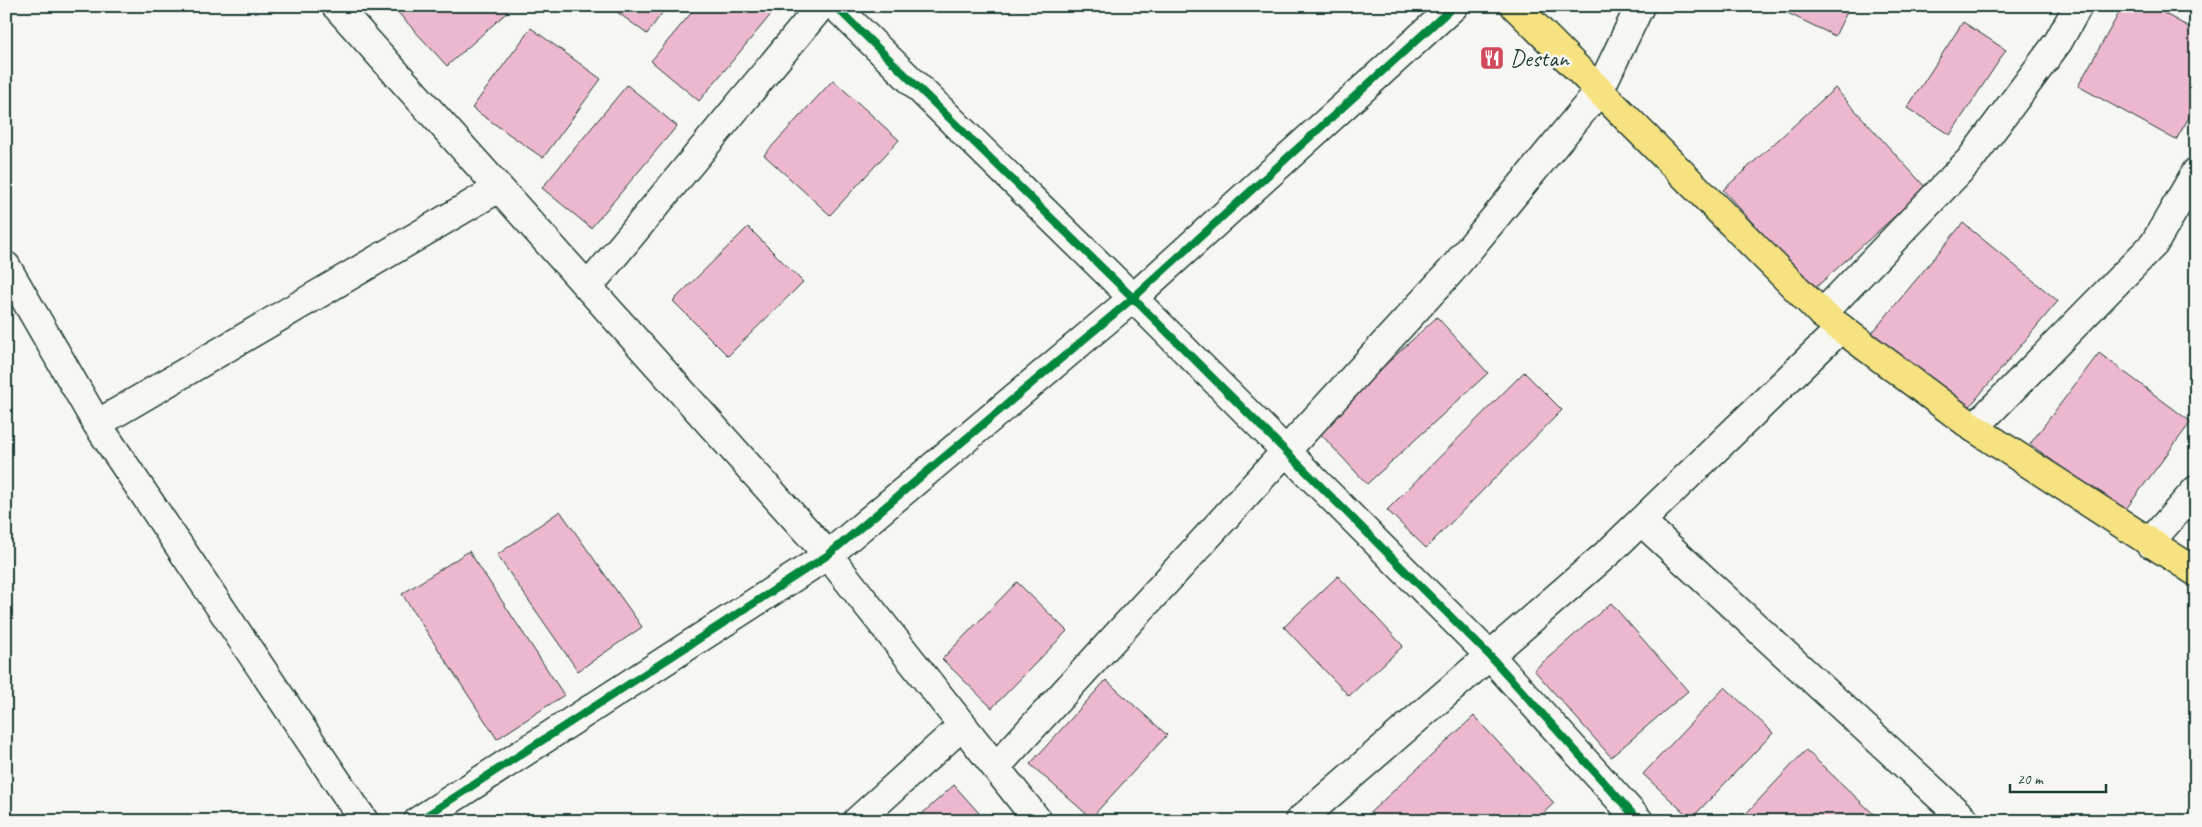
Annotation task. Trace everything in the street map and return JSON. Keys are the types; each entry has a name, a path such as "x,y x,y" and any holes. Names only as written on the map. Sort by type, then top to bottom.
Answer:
{"main road":[{"path":"1514,6 1832,321 1974,428 2196,572"}],"street":[{"path":"336,6 828,555 1038,821"},
{"path":"588,287 821,6"},
{"path":"835,6 1133,298 1490,656 1639,821"},
{"path":"418,821 828,555 1133,298 1454,6"},
{"path":"996,768 1285,450 1451,271 1599,91 1640,6"},
{"path":"1299,821 1610,551 1641,521 1832,321 1970,160 2058,42 2078,6"},
{"path":"1974,428 2154,244 2196,172"},
{"path":"97,424 499,188"},
{"path":"6,266 97,424 364,821"},
{"path":"2150,543 2196,490"},
{"path":"1641,521 1966,821"},
{"path":"857,821 962,725"}],"building":[{"path":"392,6 514,6 447,66"},
{"path":"609,6 667,6 647,34"},
{"path":"697,6 778,6 699,101 651,61"},
{"path":"1773,6 1850,6 1835,36"},
{"path":"2123,6 2151,6 2196,31 2196,105 2176,140 2078,86"},
{"path":"1963,22 2006,50 1950,135 1907,108"},
{"path":"531,28 601,79 543,158 472,108"},
{"path":"833,80 899,140 830,215 764,155"},
{"path":"627,85 677,126 591,228 542,188"},
{"path":"1835,88 1926,188 1813,290 1723,190"},
{"path":"1963,223 2058,301 1966,411 1872,333"},
{"path":"748,227 803,282 728,356 673,301"},
{"path":"1437,317 1488,373 1367,484 1316,429"},
{"path":"2099,353 2191,422 2123,513 2030,444"},
{"path":"1524,372 1562,410 1426,548 1387,510"},
{"path":"560,511 642,627 578,671 497,555"},
{"path":"469,551 564,695 497,739 402,594"},
{"path":"1338,576 1403,646 1349,696 1284,627"},
{"path":"1017,582 1067,631 992,708 942,659"},
{"path":"1611,603 1688,691 1611,757 1534,670"},
{"path":"1106,680 1167,735 1091,818 1030,764"},
{"path":"1725,687 1773,733 1691,819 1643,774"},
{"path":"1474,716 1554,803 1535,821 1361,821"},
{"path":"1806,750 1881,821 1739,821"},
{"path":"954,785 986,821 914,821"}],"cycle path":[{"path":"835,6 1133,298 1490,656 1639,821"},
{"path":"418,821 828,555 1133,298 1454,6"}],"place":[{"name":"Destan","path":"1492,58"}]}
